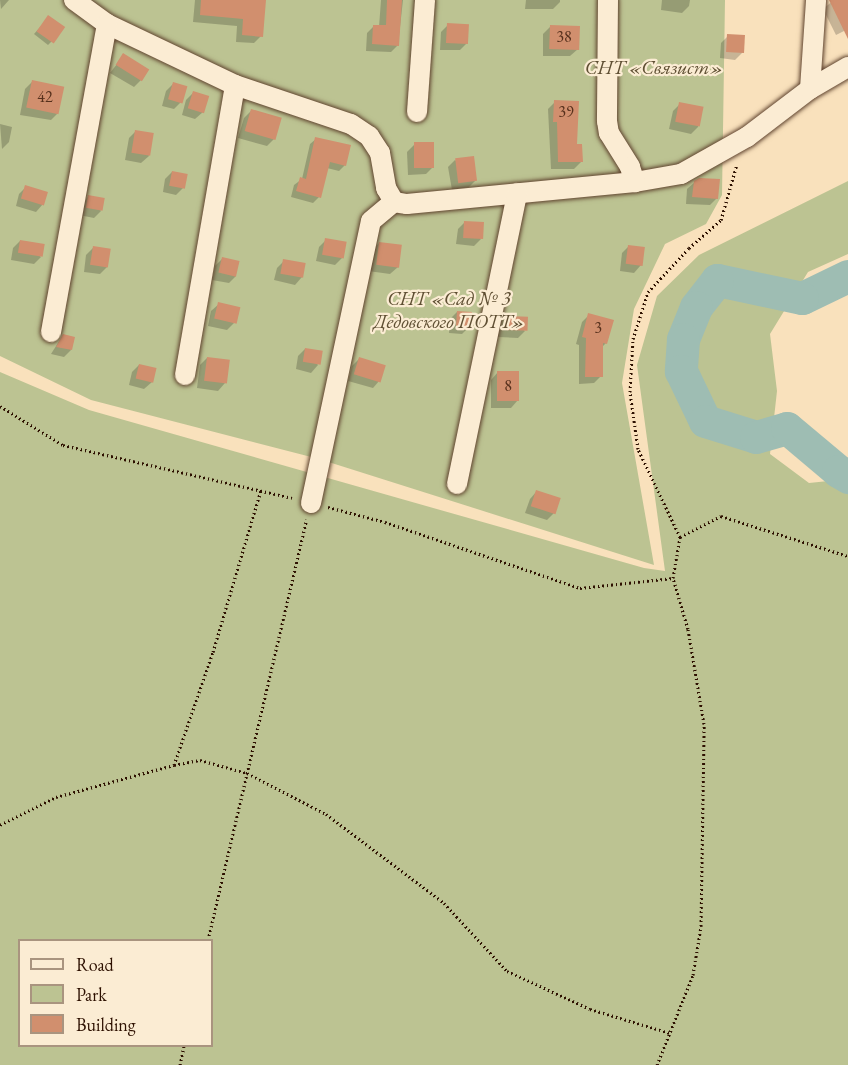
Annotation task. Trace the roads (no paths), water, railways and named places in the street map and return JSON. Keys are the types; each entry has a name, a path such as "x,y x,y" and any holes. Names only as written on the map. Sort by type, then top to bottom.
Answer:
{"street":[{"path":"74,0 107,24 235,85 351,124 369,136 380,153 386,188 394,202"},
{"path":"417,112 425,0"},
{"path":"608,0 607,121 609,133 630,167 635,182"},
{"path":"810,89 816,0"},
{"path":"51,332 107,24"},
{"path":"311,503 371,221 394,202 407,204 635,182 681,174 747,137 810,89 848,67"},
{"path":"185,375 235,85"},
{"path":"457,484 517,193"}],"waterway":[{"path":"848,276 802,298 717,280 696,307 683,339 681,371 705,421 756,437 787,428 848,477"}],"park label":[{"name":"СНТ «Связист»","path":"654,67"},
{"name":"СНТ «Сад № 3 Дедовского ПОТТ»","path":"449,310"}]}
